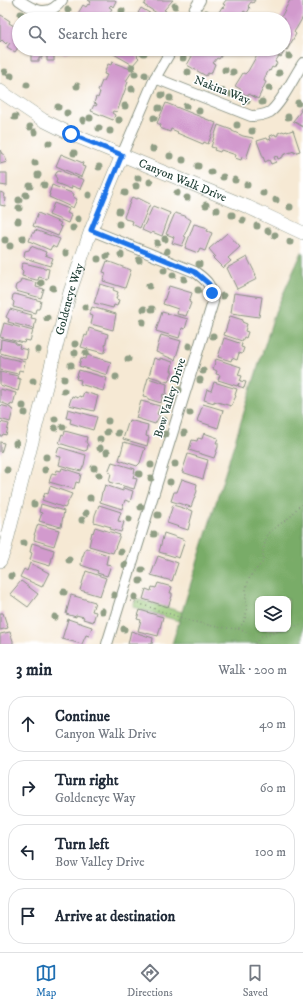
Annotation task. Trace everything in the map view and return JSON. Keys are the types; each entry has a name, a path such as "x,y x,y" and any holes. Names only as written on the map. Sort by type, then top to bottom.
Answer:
{"street":[{"path":"19,0 30,8 45,12 56,7 62,0"},
{"path":"193,12 200,0"},
{"name":"Goldeneye Way","path":"0,561 5,548 70,292 91,230 122,155 155,78 168,56"},
{"name":"Nakina Way","path":"155,78 252,116 256,116 271,111 277,105 303,63"},
{"name":"Canyon Walk Drive","path":"0,91 42,120 71,134 248,207 303,233"},
{"name":"Bow Valley Drive","path":"91,230 195,272 209,284 213,302 107,644"}],"path":[{"path":"238,629 242,626 248,614 246,596 248,580 263,562 263,551 267,534 291,516 298,507 303,504"},
{"path":"121,598 191,620 217,627 238,629 261,637 277,632"},
{"path":"291,627 303,624"},
{"path":"255,644 261,637"}],"green space":[{"path":"303,252 303,644 172,644 275,312"},
{"path":"136,599 182,612 179,621 133,607"}],"building":[{"path":"88,0 116,1 113,7 111,5 109,7 112,9 110,12 79,12 83,5 86,7 91,2"},
{"path":"143,0 173,0 164,10 166,12 155,12 144,5 146,2"},
{"path":"226,0 255,0 248,6 250,8 248,12 219,12 225,5 223,4"},
{"path":"290,0 303,0 303,17 294,32 296,34 291,43 291,12 284,12"},
{"path":"141,8 148,12 139,12"},
{"path":"1,15 10,21 9,23 12,25 12,50 7,47 10,43 8,41 6,44 2,40 0,42"},
{"path":"31,56 42,56 42,58 39,58 39,61 31,61"},
{"path":"47,56 54,56 54,61 47,61"},
{"path":"117,56 137,56 139,58 133,65"},
{"path":"192,56 221,56 213,63 215,64 211,74 208,73 206,76 187,65"},
{"path":"279,56 275,62 277,63 274,68 272,67 270,71 269,70 265,77 264,81 266,82 258,99 249,94 248,96 235,86 243,73 245,74 248,71 256,57"},
{"path":"112,62 133,70 126,81 128,82 117,112 113,111 112,113 115,115 113,120 91,111 94,105 96,106 97,104 94,103 96,97 98,98 100,92 98,91 102,81 104,81 107,75 104,74 108,64 111,65"},
{"path":"166,103 216,123 208,144 204,142 203,144 171,129 170,132 160,128 161,125 157,123"},
{"path":"303,105 303,127 293,121 301,111 300,110"},
{"path":"218,125 243,136 253,138 246,159 242,157 241,160 235,158 236,155 221,150 220,152 211,147"},
{"path":"293,130 300,151 294,153 294,151 283,155 283,157 278,159 277,156 274,157 276,162 271,164 269,160 265,162 257,141 267,138 268,140 271,139 270,136 275,134 276,136 278,133 283,131 287,132"},
{"path":"0,150 2,154 4,154 7,162 0,164"},
{"path":"61,154 83,163 82,166 85,167 81,177 56,166"},
{"path":"59,170 84,180 80,189 72,186 71,189 56,183 57,179 55,176"},
{"path":"0,173 7,173 7,186 0,185"},
{"path":"52,185 74,194 73,197 77,199 73,208 49,197"},
{"path":"0,192 5,194 5,206 0,205"},
{"path":"132,197 136,199 138,198 150,204 140,228 132,224 133,221 125,219 124,217"},
{"path":"54,203 69,209 67,213 71,215 68,223 49,215"},
{"path":"153,206 170,213 162,236 152,232 151,234 142,230"},
{"path":"38,213 61,223 59,226 62,227 58,236 33,226"},
{"path":"175,213 185,216 191,220 184,236 186,237 182,246 172,243 174,237 166,234"},
{"path":"194,224 205,227 208,229 207,231 212,233 205,251 200,249 198,253 185,248"},
{"path":"35,230 60,239 56,248 52,246 50,250 29,241"},
{"path":"227,233 240,247 228,258 231,261 223,268 213,258 215,256 209,249"},
{"path":"31,246 46,252 45,255 53,258 50,266 25,258 25,251 29,250"},
{"path":"247,257 257,279 237,289 227,268"},
{"path":"107,261 131,270 125,288 103,281 106,273 103,272"},
{"path":"24,263 49,269 47,279 39,277 38,280 36,280 22,276 23,271 21,269 22,264"},
{"path":"21,279 37,283 36,287 44,289 41,298 16,291 16,285 20,283"},
{"path":"100,284 114,288 113,290 118,292 116,299 119,300 117,306 114,305 113,308 94,303"},
{"path":"169,286 192,293 189,302 191,303 186,316 177,314 178,309 163,304"},
{"path":"234,293 262,297 259,317 231,313"},
{"path":"15,294 41,301 39,309 36,309 35,313 13,307 14,302 12,300 13,295"},
{"path":"92,307 116,314 113,330 91,324 93,316 89,315"},
{"path":"10,309 32,315 31,318 36,319 34,329 8,322 9,319 6,317"},
{"path":"162,312 188,319 185,329 182,328 179,338 156,331"},
{"path":"230,316 243,320 242,322 247,324 245,331 248,332 246,338 244,337 242,341 224,335"},
{"path":"4,323 33,331 30,341 25,340 24,343 0,337"},
{"path":"89,328 108,334 105,352 103,353 81,347 85,335 87,336"},
{"path":"161,335 181,341 175,360 156,352"},
{"path":"224,338 242,344 241,347 244,348 242,354 239,353 237,360 232,358 231,361 218,357"},
{"path":"1,339 15,342 16,344 20,345 19,348 28,350 26,360 0,353"},
{"path":"87,355 111,362 107,375 79,366 81,358 86,359"},
{"path":"0,356 25,362 23,371 19,370 18,374 0,370"},
{"path":"154,358 160,360 160,358 173,362 171,371 173,371 168,382 149,376"},
{"path":"216,359 241,367 238,375 242,376 240,381 246,382 244,388 238,386 239,383 237,386 218,380 220,375 216,374 217,371 213,369"},
{"path":"79,370 107,378 103,391 80,384 81,380 76,379"},
{"path":"0,372 18,376 17,378 20,379 20,382 18,391 0,385"},
{"path":"148,378 167,384 166,395 163,394 161,403 143,396"},
{"path":"214,382 237,389 236,396 231,406 204,400 207,389 211,391"},
{"path":"0,389 16,393 13,405 11,404 10,406 0,402"},
{"path":"84,392 98,396 94,411 69,405 72,396 78,398 79,396 82,397"},
{"path":"141,401 160,406 157,414 160,415 155,424 136,418"},
{"path":"203,404 223,410 218,428 197,421"},
{"path":"0,405 13,410 10,422 0,419"},
{"path":"68,409 97,417 93,430 70,423 71,419 66,418"},
{"path":"129,420 148,425 146,436 149,437 147,446 123,439"},
{"path":"0,422 9,424 6,435 3,434 0,436"},
{"path":"65,431 87,437 87,450 84,451 59,443 62,434 64,435"},
{"path":"204,433 218,438 216,443 218,443 218,447 214,458 189,450 192,440 197,441 198,438 202,439"},
{"path":"0,442 4,443 1,453 0,452"},
{"path":"124,442 145,448 140,463 137,466 119,460"},
{"path":"59,447 86,455 81,471 59,465 61,457 56,456"},
{"path":"188,454 208,460 203,479 182,472"},
{"path":"112,462 135,469 133,478 137,479 134,489 109,482 111,473 108,472"},
{"path":"62,468 81,474 79,483 76,482 74,489 49,482 52,473 56,474 57,470 61,471"},
{"path":"182,479 197,484 197,491 191,507 171,501 174,492 177,492"},
{"path":"105,485 123,491 123,488 133,491 130,502 125,500 122,509 100,502"},
{"path":"50,486 72,494 65,508 42,500 45,493 48,494"},
{"path":"41,504 64,511 61,527 39,521 42,513 39,512"},
{"path":"99,505 121,512 118,521 124,522 121,532 110,529 111,527 94,522"},
{"path":"173,505 193,511 188,530 167,523"},
{"path":"38,524 59,530 54,546 34,540 34,535"},
{"path":"95,527 120,535 113,553 89,546 92,532 93,533"},
{"path":"164,533 185,540 179,558 159,552"},
{"path":"32,543 54,550 50,566 30,560"},
{"path":"86,548 108,555 106,564 111,565 107,576 81,565"},
{"path":"158,556 178,563 172,581 151,575"},
{"path":"30,563 49,573 42,587 20,577 24,569 27,571"},
{"path":"86,571 106,578 100,596 80,590"},
{"path":"21,581 38,594 28,607 10,594"},
{"path":"158,583 172,587 170,593 172,593 172,596 168,607 143,599 146,589 151,591 152,587 156,588"},
{"path":"71,595 95,602 92,611 96,612 93,622 83,619 84,617 76,615 76,617 66,614"},
{"path":"140,610 163,617 158,636 138,631 141,620 137,619"},
{"path":"0,613 3,613 8,628 0,630"},
{"path":"68,619 92,627 89,636 86,635 82,644 62,639"},
{"path":"131,631 153,638 152,644 128,644"},
{"path":"10,632 13,644 0,644 0,634"}],"route":[{"path":"71,134 122,155 91,230 195,272 203,277 209,284 212,293"}]}
